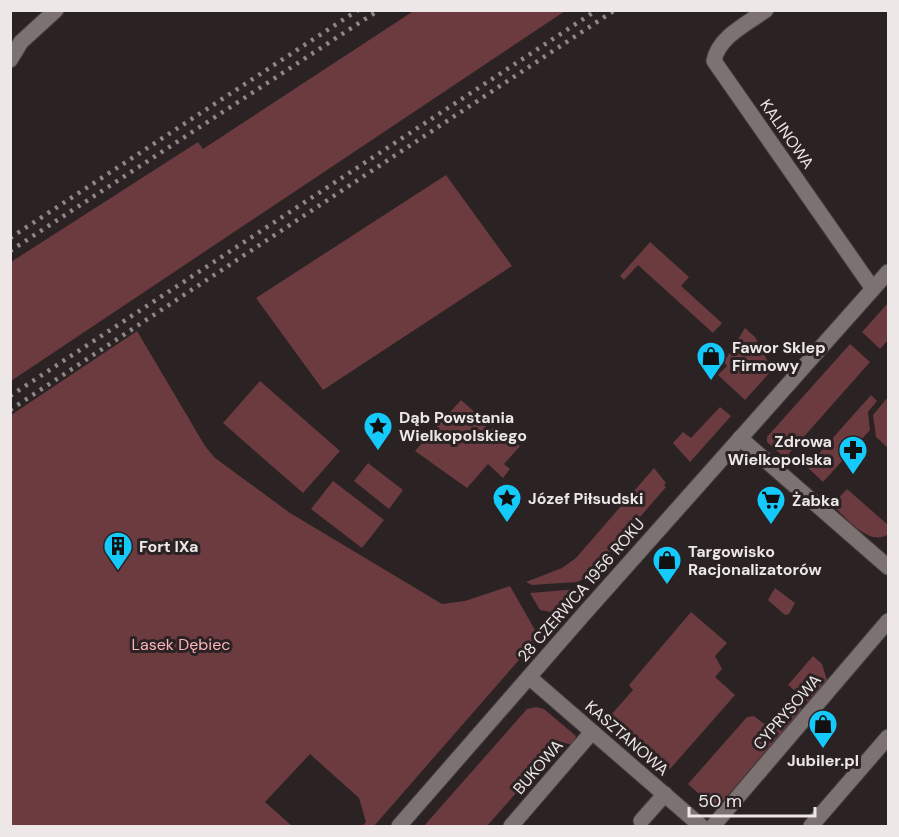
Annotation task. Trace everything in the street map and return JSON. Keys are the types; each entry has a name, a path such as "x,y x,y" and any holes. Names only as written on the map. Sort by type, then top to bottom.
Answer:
{"street":[{"path":"10,60 16,37 56,10"},
{"name":"KALINOWA","path":"766,10 722,42 714,61 873,289"},
{"name":"28 CZERWCA 1956 ROKU","path":"399,826 888,272"},
{"path":"740,438 888,567"},
{"name":"CYPRYSOWA","path":"713,826 888,621"},
{"name":"KASZTANOWA","path":"529,677 701,826"},
{"name":"BUKOWA","path":"511,826 592,732"},
{"path":"811,826 888,737"},
{"path":"641,821 664,794"}],"green space":[{"path":"415,10 565,11 11,381 11,262 198,142 203,149"},
{"path":"446,175 512,266 323,390 256,298"},
{"path":"650,242 689,277 681,286 722,323 713,333 638,265 624,280 620,276"},
{"path":"888,303 888,340 880,349 862,332"},
{"path":"745,328 755,337 772,370 745,400 718,375 727,366 724,362"},
{"name":"Lasek Dębiec","path":"137,331 205,446 215,458 290,513 442,604 465,601 510,586 539,637 374,826 362,826 366,822 359,798 310,754 265,802 292,826 11,826 11,415"},
{"path":"850,344 870,362 785,458 767,442 767,437"},
{"path":"260,381 340,451 303,493 223,423"},
{"path":"871,395 877,401 868,412 870,430 823,482 807,467"},
{"path":"888,397 888,448 876,437 873,415"},
{"path":"461,400 486,422 484,425 490,430 493,428 513,445 516,443 520,446 504,464 510,469 503,478 488,464 467,488 415,451"},
{"path":"720,407 731,416 690,462 673,443 683,432 691,438"},
{"path":"368,463 403,490 389,509 354,481"},
{"path":"654,468 666,483 664,485 666,487 588,577 577,582 532,585 526,582 562,568 576,558"},
{"path":"333,481 384,520 362,548 311,509"},
{"path":"847,489 888,525 887,535 872,537 865,534 832,505"},
{"path":"775,588 795,603 789,614 785,615 768,600"},
{"path":"578,589 556,613 540,610 530,593"},
{"path":"691,612 727,643 715,656 722,669 715,677 735,695 670,769 610,716 633,690 629,685"},
{"path":"813,656 822,664 827,680 808,702 788,685"},
{"path":"791,699 802,709 716,809 688,784 747,717 754,716 767,726"},
{"path":"536,707 544,709 576,736 573,745 561,742 487,826 424,826 527,709"}],"railway":[{"path":"10,238 358,10"},
{"path":"10,251 379,10"},
{"path":"10,396 597,10"},
{"path":"10,410 615,10"}],"place":[{"name":"Fawor Sklep Firmowy","path":"711,382"},
{"name":"Dąb Powstania Wielkopolskiego","path":"378,452"},
{"name":"Zdrowa Wielkopolska","path":"853,476"},
{"name":"Józef Piłsudski","path":"507,524"},
{"name":"Żabka","path":"771,526"},
{"name":"Fort IXa","path":"118,572"},
{"name":"Targowisko Racjonalizatorów","path":"667,586"},
{"name":"Jubiler.pl","path":"823,750"}]}
